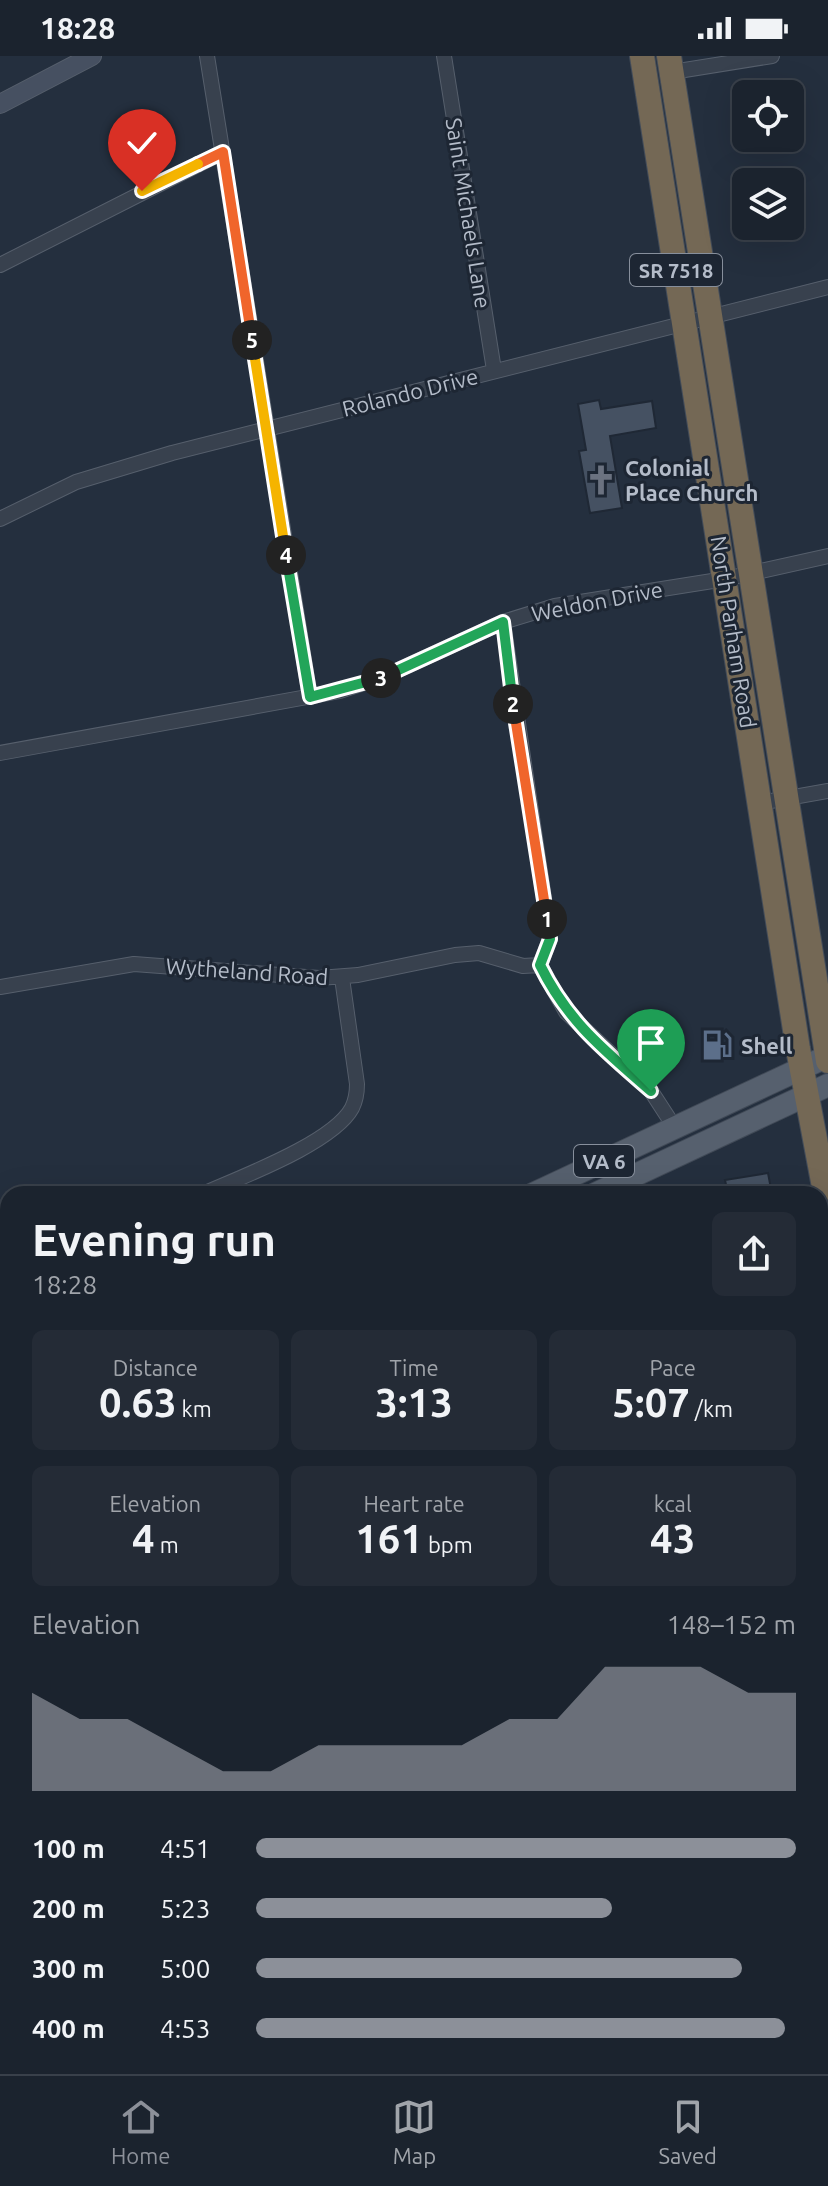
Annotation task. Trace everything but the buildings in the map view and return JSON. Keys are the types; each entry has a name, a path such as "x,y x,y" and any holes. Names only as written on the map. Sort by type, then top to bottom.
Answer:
{"highway":[{"name":"North Parham Road","path":"642,56 802,1068 817,1090 826,1186"},
{"name":"North Parham Road","path":"671,64 828,1058"}],"main road":[{"name":"VA 6","path":"550,1186 828,1058"},
{"name":"VA 6","path":"612,1186 817,1090"}],"street":[{"path":"0,104 92,56"},
{"path":"207,56 310,697"},
{"name":"Saint Michaels Lane","path":"444,56 494,370"},
{"path":"671,64 772,56"},
{"path":"0,265 223,152"},
{"name":"Rolando Drive","path":"0,519 97,475 494,370 828,287"},
{"name":"Weldon Drive","path":"0,753 353,688 503,622 555,606 725,579 828,556"},
{"path":"503,622 550,939 540,965 566,1012 651,1091 668,1112 675,1128"},
{"path":"760,803 828,791"},
{"name":"Wytheland Road","path":"0,987 134,964 342,978 479,953 523,966 540,965"},
{"path":"220,1186 317,1140 337,1127 350,1111 356,1098 357,1084 342,978"}],"place":[{"name":"Colonial Place Church","path":"601,480"},
{"name":"Shell","path":"717,1045"}],"route":[{"path":"142,191 223,152 310,697 353,688 385,676 503,622 550,939 540,965 554,994 578,1026 651,1091"}]}
